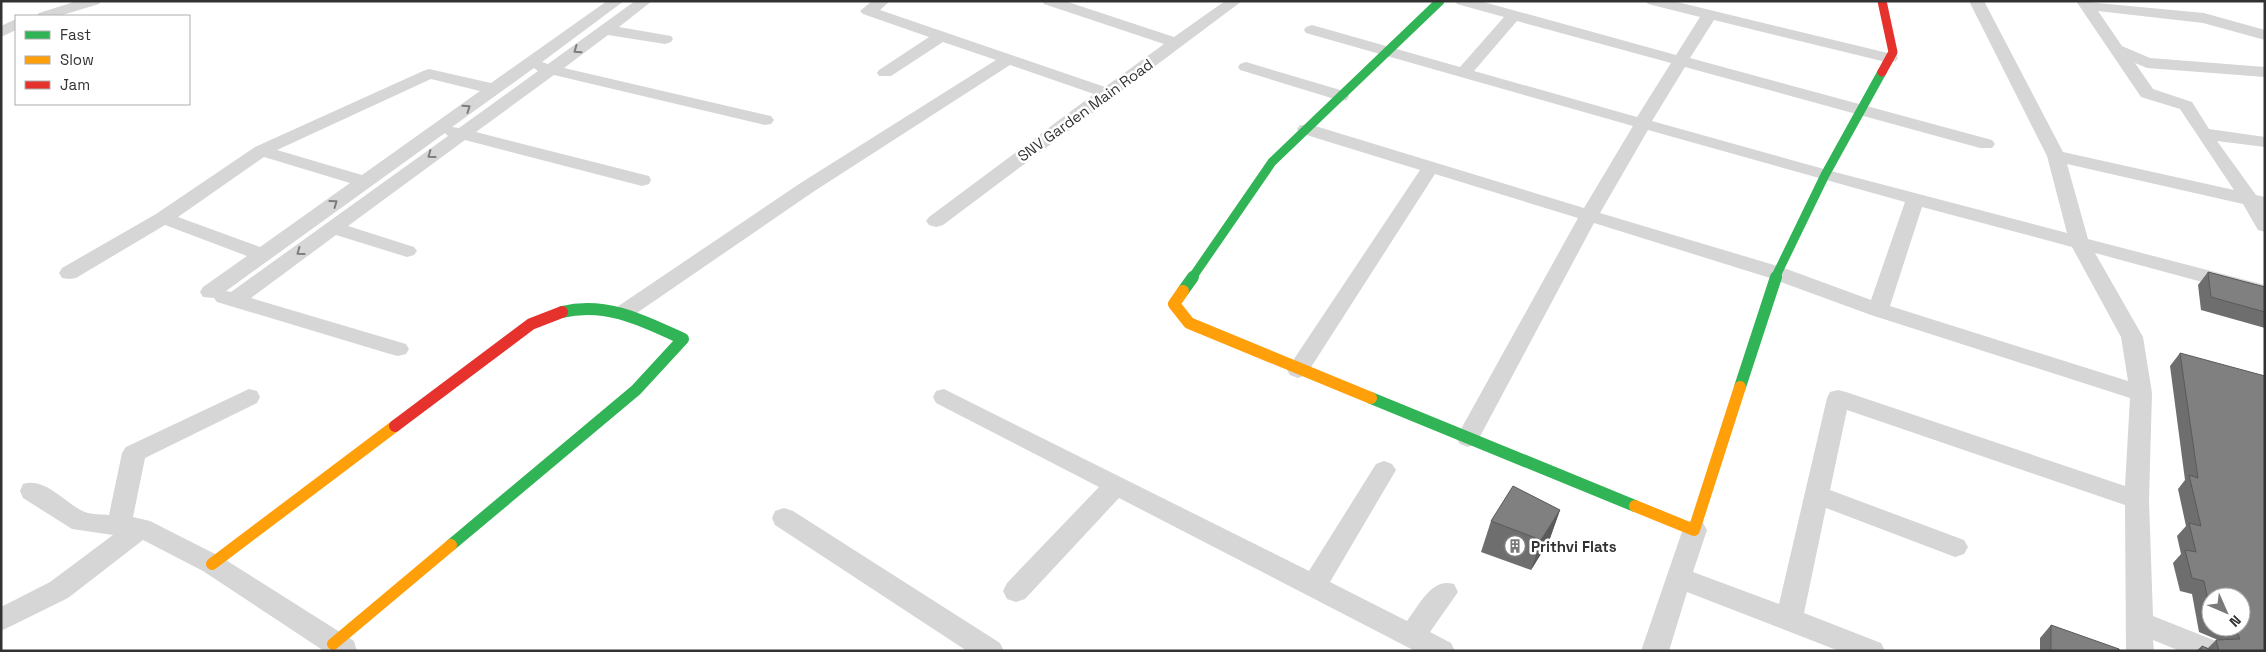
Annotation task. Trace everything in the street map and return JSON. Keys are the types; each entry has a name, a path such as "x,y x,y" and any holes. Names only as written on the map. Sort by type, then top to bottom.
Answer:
{"street":[{"path":"47,15 94,1"},
{"path":"398,349 210,292 617,1"},
{"path":"234,300 645,1"},
{"path":"883,1 868,10 1107,93"},
{"path":"1049,1 1176,43"},
{"path":"1069,8 1084,1"},
{"name":"SNV Garden Main Road","path":"936,221 1107,93 1235,1"},
{"path":"1440,1 1272,162 1174,304 1189,323 1298,370 1694,530"},
{"path":"1462,1 1986,144"},
{"path":"1653,1 1890,58"},
{"path":"1655,651 1777,273 1825,175 1893,52 1882,1"},
{"path":"1976,1 2056,156 2079,242 2132,337 2141,393 2137,500 2140,651"},
{"path":"2084,3 2204,18 2264,34"},
{"path":"2084,3 2147,93 2186,106 2203,134 2257,201 2265,226"},
{"path":"1468,438 1589,215 1644,124 1642,123 1709,15"},
{"path":"1463,73 1514,16"},
{"path":"1,32 15,25"},
{"path":"606,30 665,39"},
{"path":"1312,30 1825,175 2265,292"},
{"path":"885,73 942,36"},
{"path":"2116,48 2147,64 2265,72"},
{"path":"624,312 806,188 1009,59"},
{"path":"528,64 765,120"},
{"path":"1246,67 1341,96"},
{"path":"69,273 163,218 260,151 429,74 493,89"},
{"path":"438,128 642,180"},
{"path":"1306,129 1777,273 1878,310 2141,393"},
{"path":"2203,134 2265,142"},
{"path":"260,151 364,181"},
{"path":"2056,156 2257,201"},
{"path":"1298,370 1430,167"},
{"path":"1878,310 1915,199"},
{"path":"163,218 262,255"},
{"path":"332,228 408,251"},
{"path":"32,491 81,522 130,527 212,564 340,647 636,390 683,339 624,312 575,307 531,324 212,564"},
{"path":"1,620 59,590 130,527 134,453 249,397"},
{"path":"944,397 1441,651"},
{"path":"1789,619 1838,398 2137,500"},
{"path":"1314,586 1384,470"},
{"path":"1016,591 1116,485"},
{"path":"1817,495 1955,547"},
{"path":"784,518 990,651"},
{"path":"1678,577 1871,651"},
{"path":"1412,636 1445,592"},
{"path":"2140,623 2211,651"}],"building":[{"path":"2208,272 2265,287 2265,312 2211,297"},
{"path":"2180,353 2265,376 2265,651 2219,651 2216,640 2251,637 2251,587 2205,587 2204,581 2192,578 2185,550 2196,552 2189,523 2201,526 2189,475 2198,478"},
{"path":"1513,486 1560,510 1541,540 1491,521"},
{"path":"2051,625 2119,649 2120,651 2051,651"},
{"path":"2202,646 2213,651 2201,651"}],"traffic: fast":[{"path":"1183,291 1272,162 1440,1"},
{"path":"1740,387 1777,273 1825,175 1882,72"},
{"path":"451,545 636,390 683,339 639,319 608,310 577,308 562,312"},
{"path":"1371,398 1635,506"}],"traffic: slow":[{"path":"1183,291 1174,304 1189,323 1371,398"},
{"path":"1635,506 1694,530 1740,387"},
{"path":"212,564 395,426"},
{"path":"333,644 451,545"}],"traffic: jam":[{"path":"1882,1 1893,52 1882,72"},
{"path":"395,426 531,324 562,312"}],"place":[{"name":"Prithvi Flats","path":"1515,546"}]}
